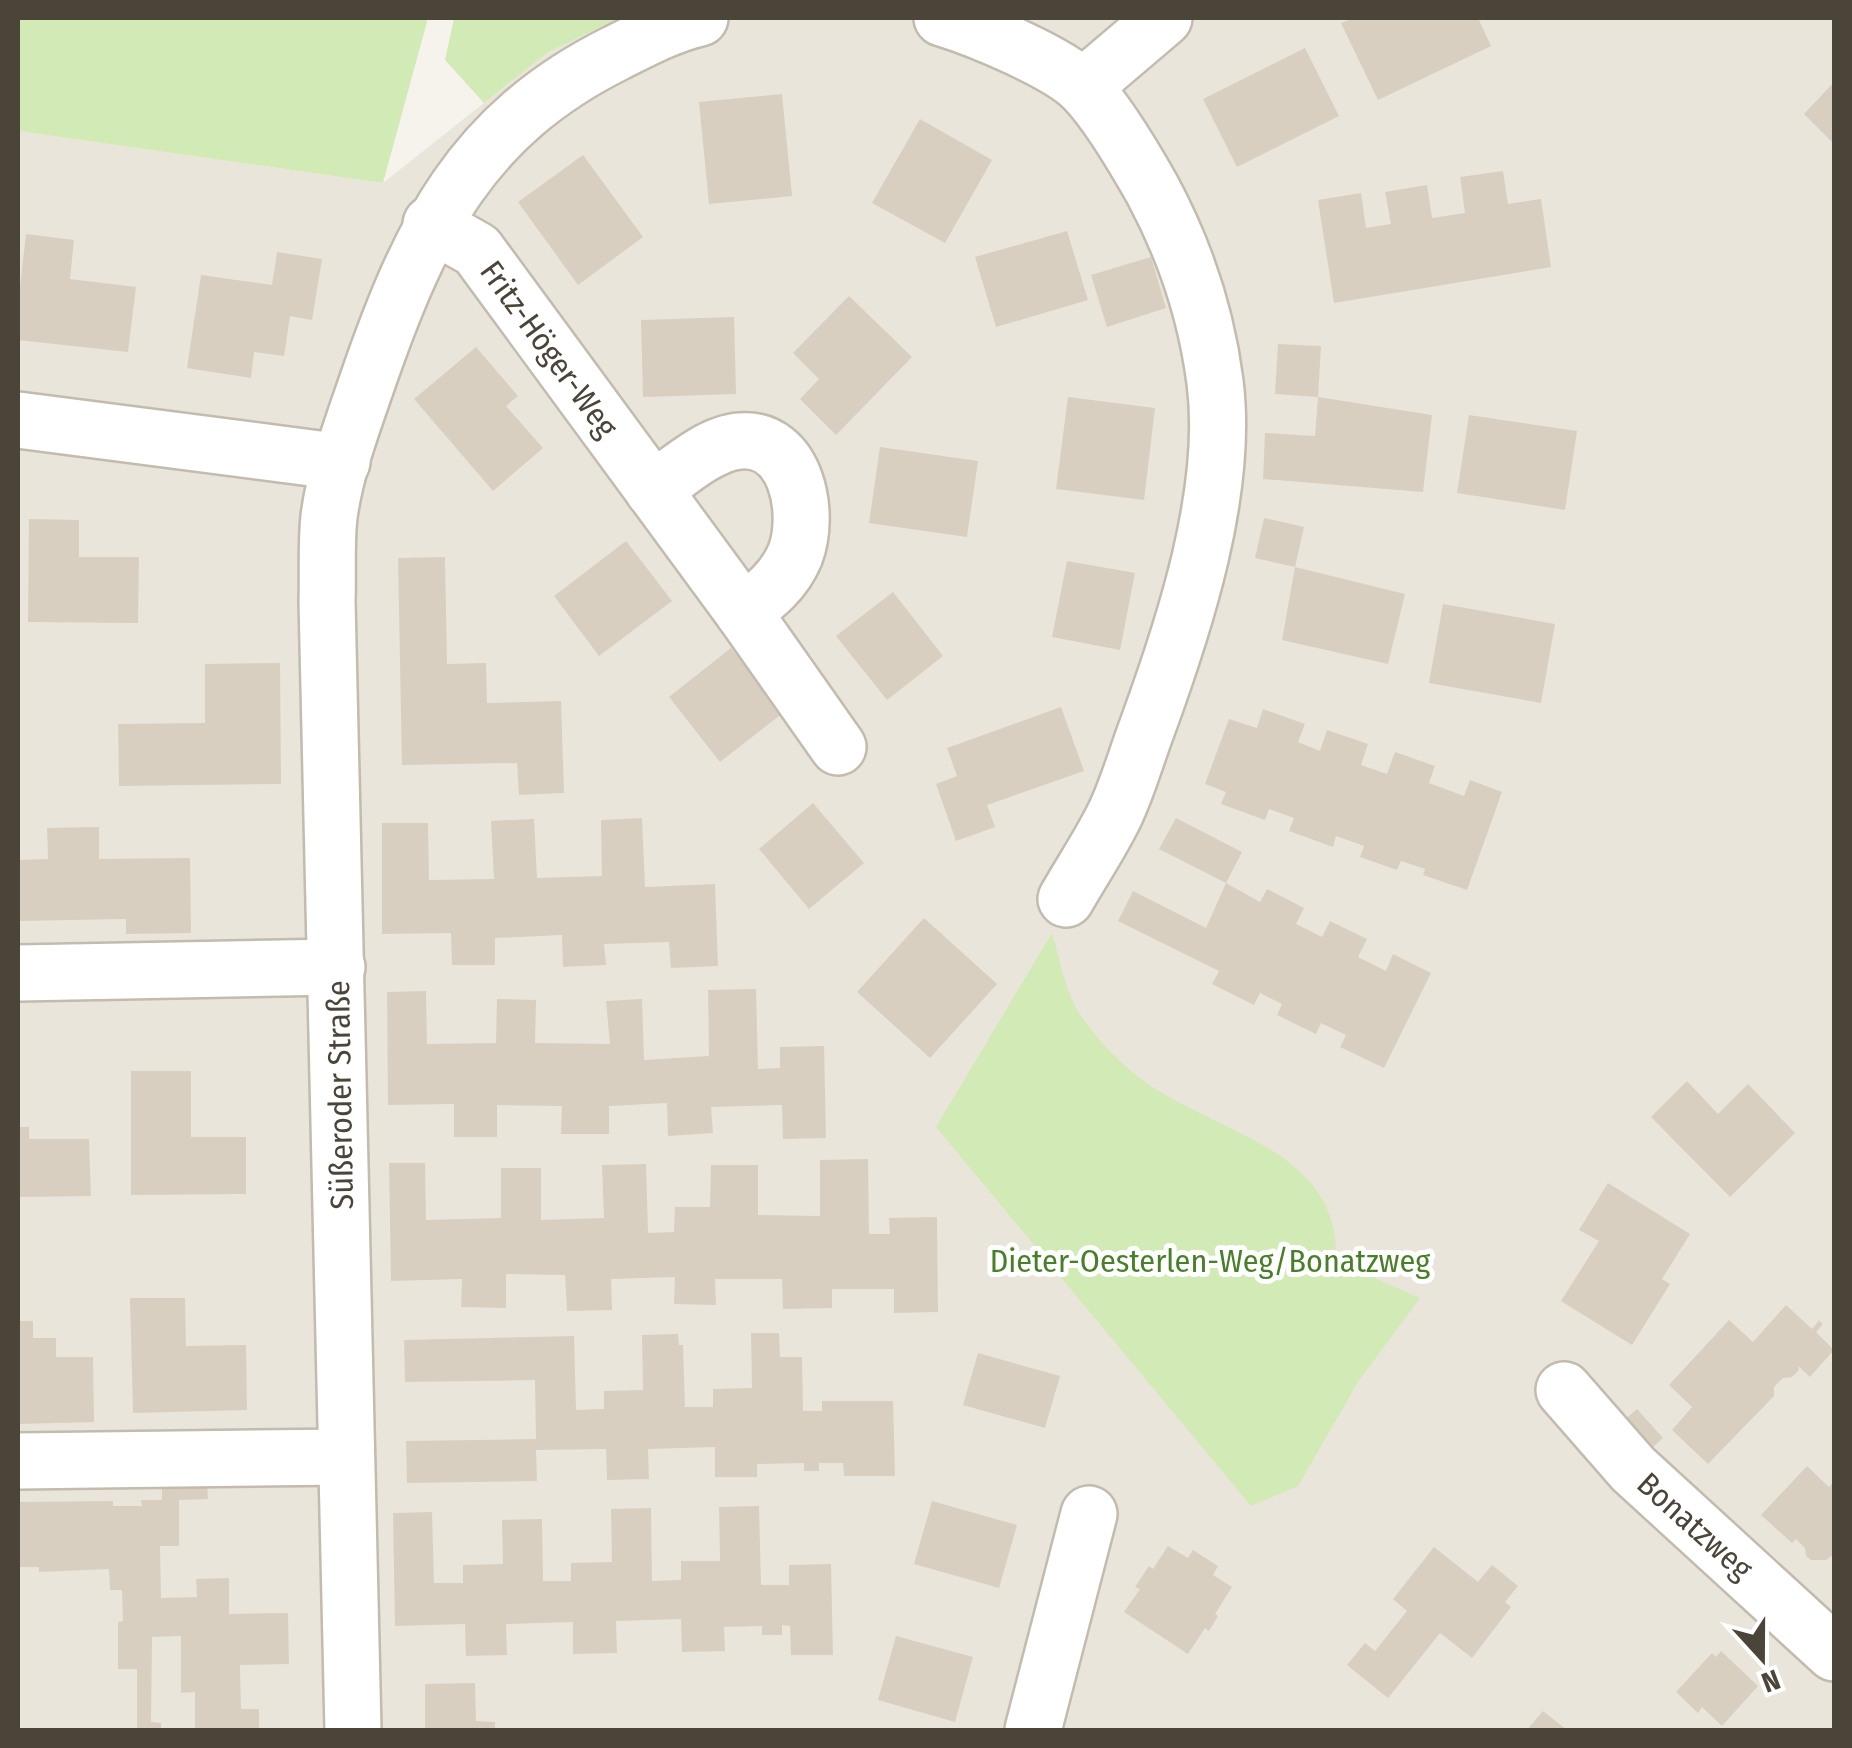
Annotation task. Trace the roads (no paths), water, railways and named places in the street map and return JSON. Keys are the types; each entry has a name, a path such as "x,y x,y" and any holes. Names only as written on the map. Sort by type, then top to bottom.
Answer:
{"street":[{"name":"Süßeroder Straße","path":"353,1730 327,601 330,516 342,462 393,308 431,224 474,162 524,111 594,64 674,24 700,18"},
{"path":"942,18 1033,56 1083,87 1135,158 1174,228 1201,302 1216,385 1216,464 1177,646 1115,813 1066,900"},
{"path":"1083,87 1164,18"},
{"name":"Fritz-Höger-Weg","path":"431,224 476,250 744,612 838,747"},
{"path":"18,420 342,462"},
{"path":"652,490 737,441 757,441 781,457 797,485 802,522 796,552 770,592 744,612"},
{"path":"18,973 337,967"},
{"name":"Bonatzweg","path":"1564,1390 1633,1469 1834,1653"},
{"path":"18,1461 346,1458"},
{"path":"1032,1730 1089,1514"}],"park label":[{"name":"Dieter-Oesterlen-Weg/Bonatzweg","path":"1210,1261"}]}
